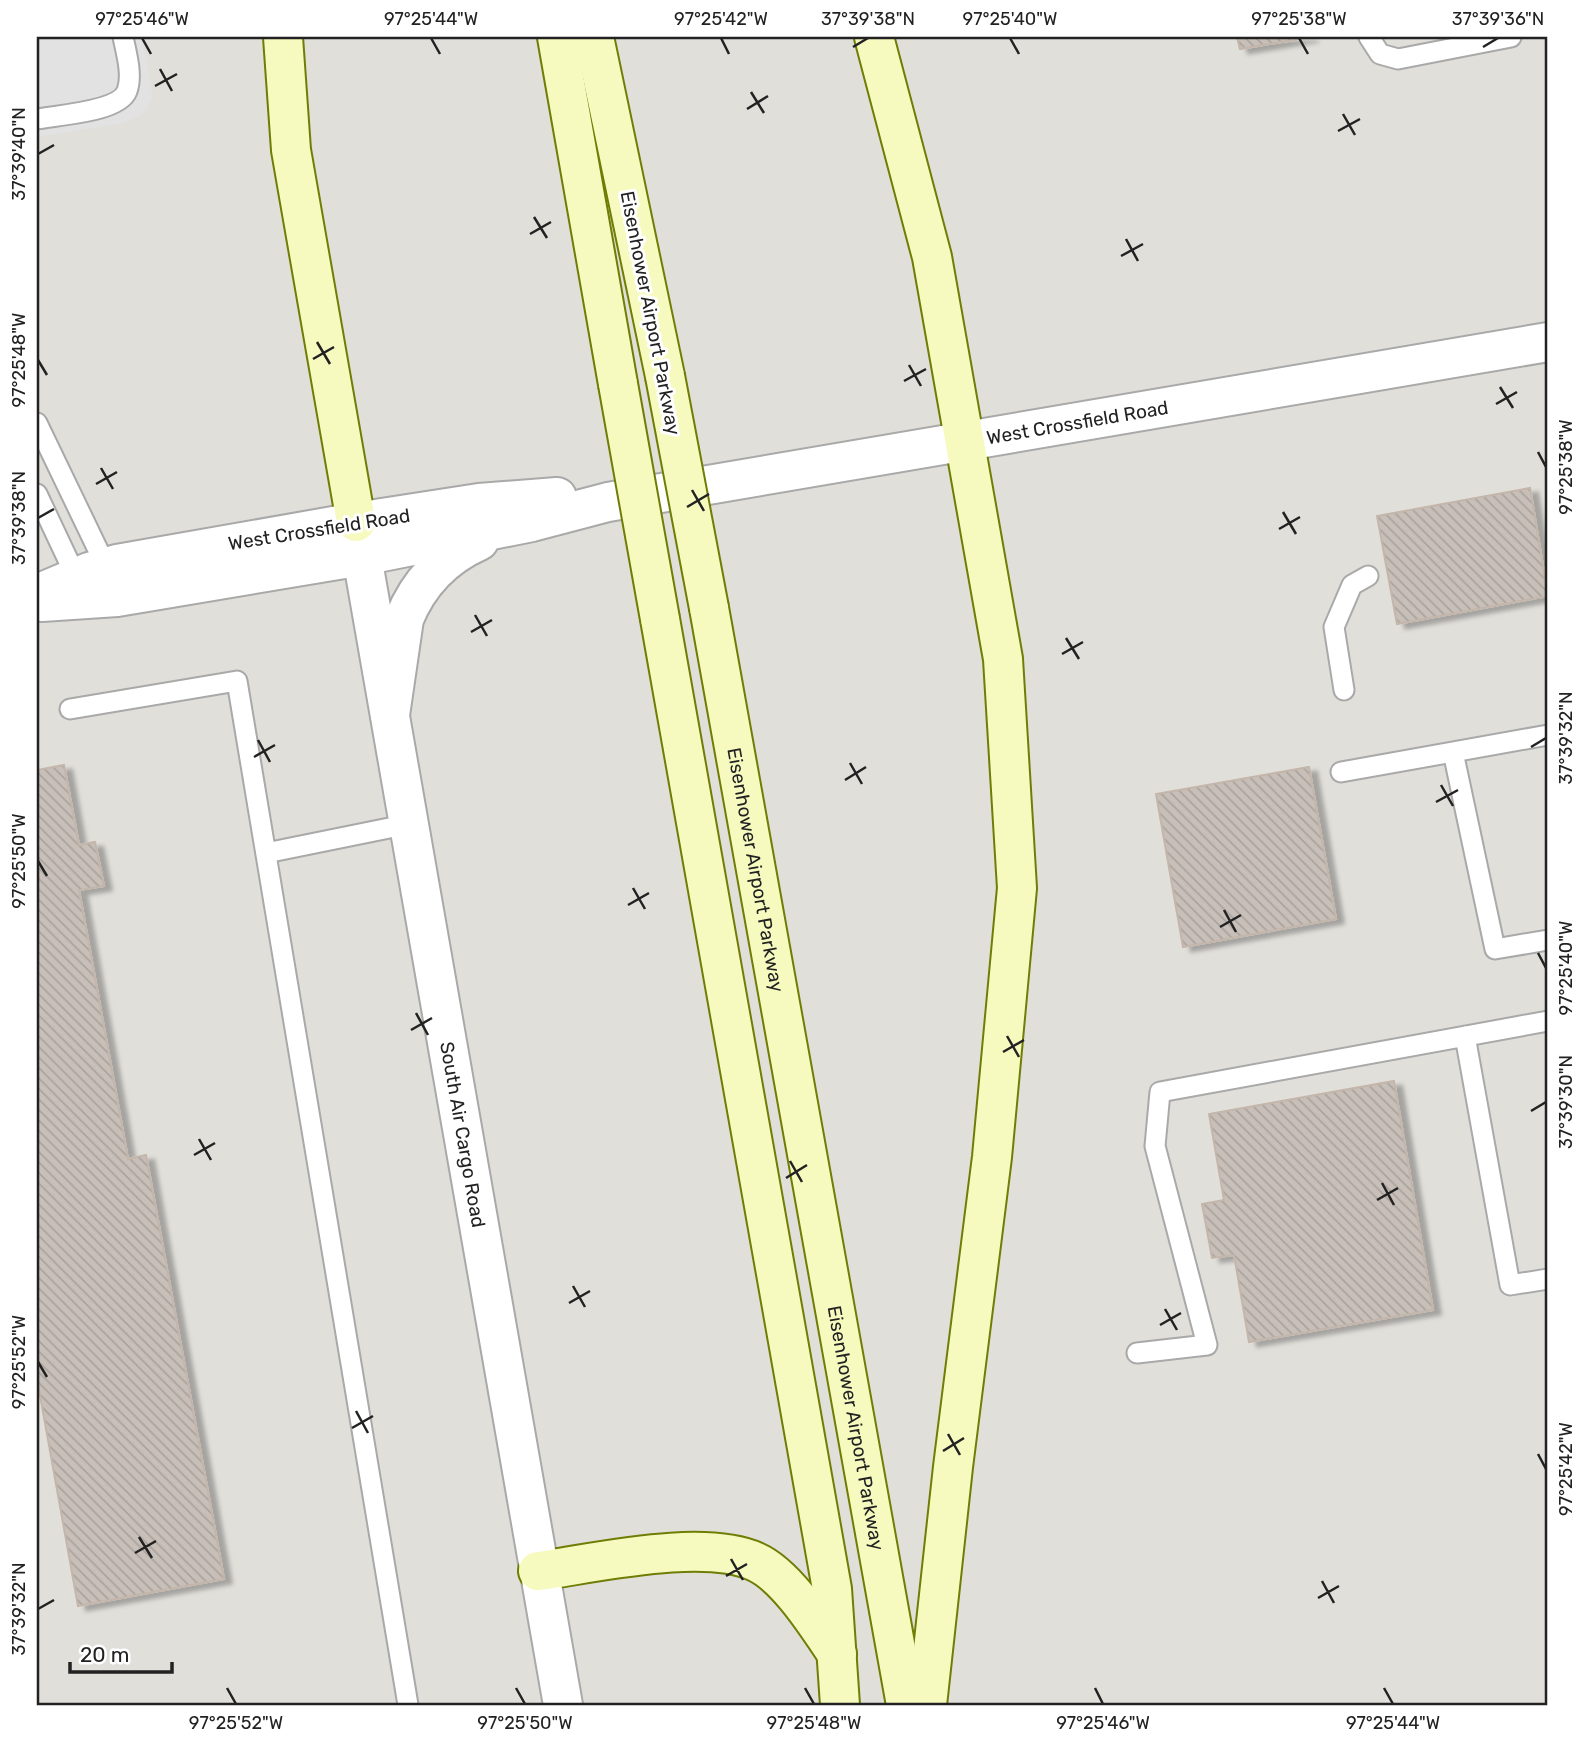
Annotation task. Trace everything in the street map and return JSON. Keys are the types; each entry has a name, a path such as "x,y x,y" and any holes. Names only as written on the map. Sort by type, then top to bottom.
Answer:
{"main road":[{"path":"283,37 291,150 359,539"},
{"path":"557,37 832,1589 839,1705"},
{"name":"Eisenhower Airport Parkway","path":"594,37 709,608 906,1705"},
{"path":"874,37 932,257 1003,659 1017,888 992,1157 927,1705"},
{"path":"538,1571 671,1552 723,1552 757,1562 784,1583 837,1655"}],"street":[{"name":"West Crossfield Road","path":"359,539 513,526 608,502 1548,342"},
{"name":"West Crossfield Road","path":"37,594 359,539 525,498 561,496 608,502"},
{"path":"390,715 404,620 420,586 454,555 513,526"},
{"name":"South Air Cargo Road","path":"359,539 563,1705"},
{"name":"West Crossfield Road","path":"37,603 94,585"}],"lane":[{"path":"37,119 102,108 122,99 129,82 123,37"},
{"path":"1369,37 1380,54 1398,59 1511,37"},
{"path":"37,423 94,540 94,585"},
{"path":"37,494 94,585"},
{"path":"1344,690 1334,627 1352,585 1368,576"},
{"path":"70,709 237,681 408,1705"},
{"path":"1341,772 1548,736"},
{"path":"1453,752 1495,950 1548,940"},
{"path":"266,853 409,824"},
{"path":"1136,1353 1207,1345 1155,1146 1160,1092 1548,1021"},
{"path":"1465,1036 1510,1285 1548,1279"}],"shaded area":[{"path":"37,37 1548,37 1548,1705 37,1705"},
{"path":"37,37 142,37 152,97 148,107 140,116 123,123 37,137"}],"building":[{"path":"1237,37 1311,37 1240,49"},
{"path":"1530,488 1548,596 1397,624 1377,516"},
{"path":"64,765 79,845 95,842 104,886 79,890 128,1159 146,1155 224,1579 78,1606 37,1379 37,770"},
{"path":"1309,767 1336,919 1183,947 1156,794"},
{"path":"1394,1081 1433,1310 1249,1342 1234,1255 1212,1258 1202,1204 1224,1200 1209,1114"}]}
